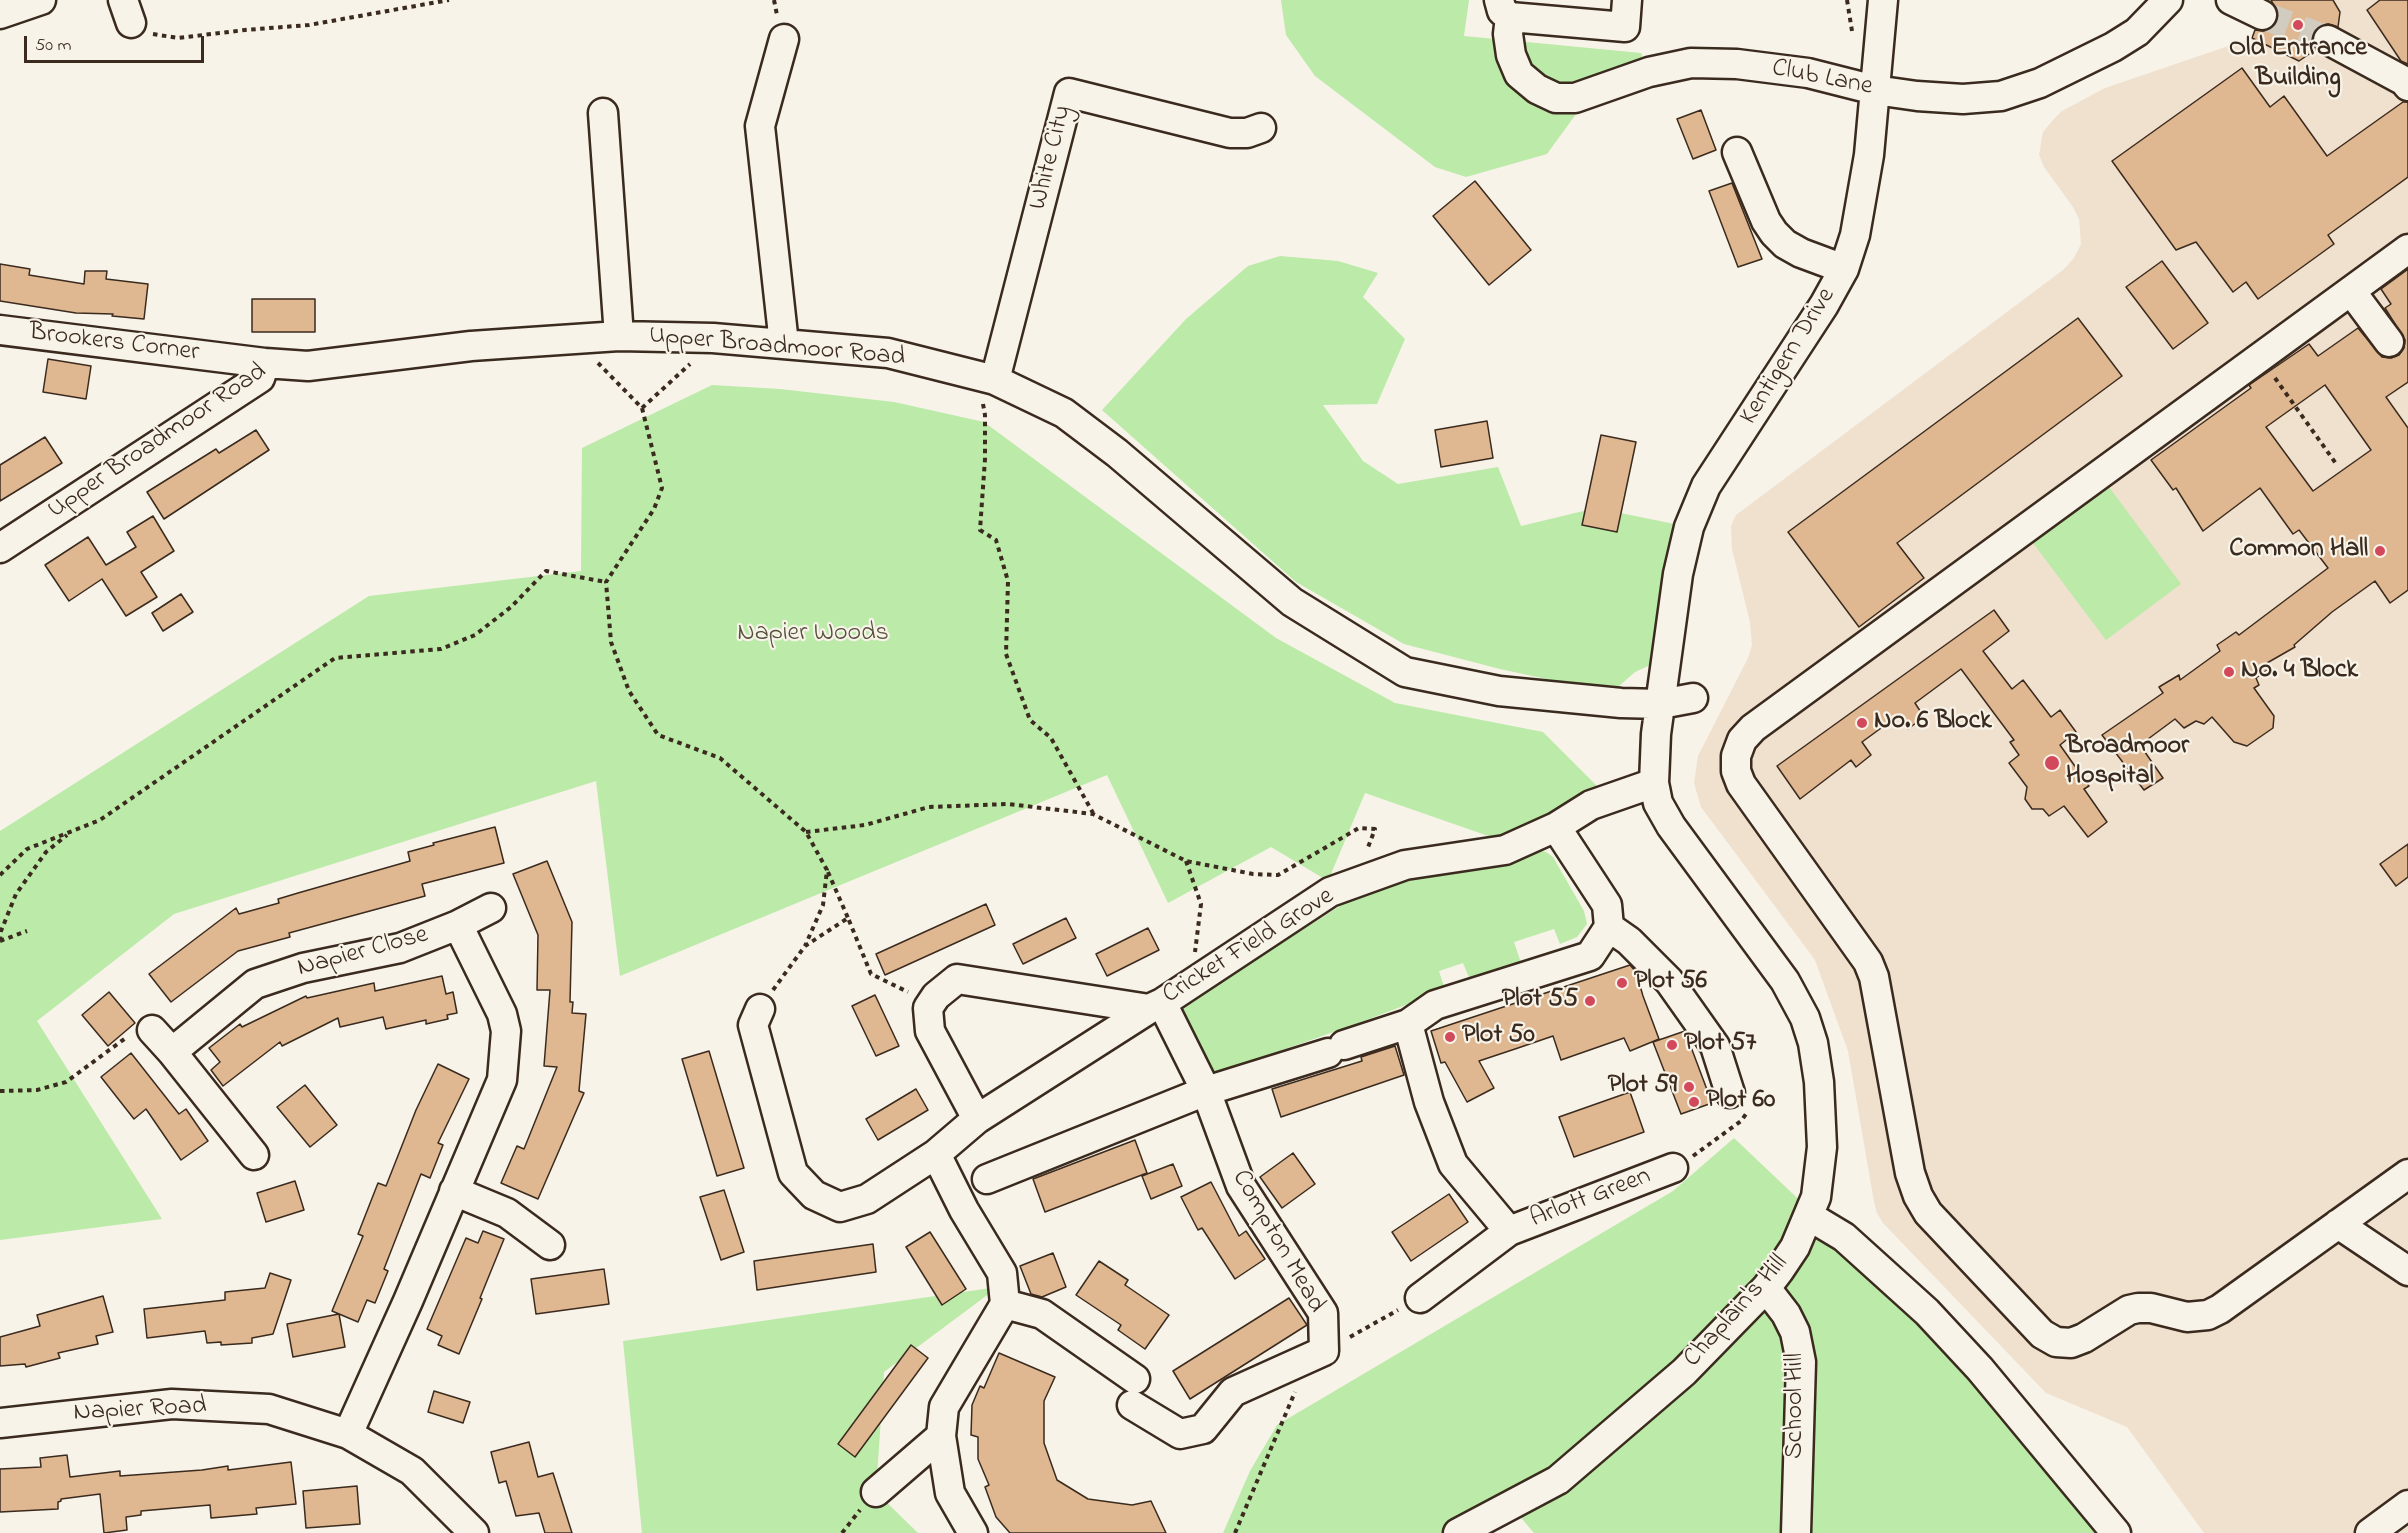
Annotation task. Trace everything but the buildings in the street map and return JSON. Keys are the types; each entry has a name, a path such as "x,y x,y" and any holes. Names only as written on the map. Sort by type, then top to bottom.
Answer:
{"street":[{"path":"0,14 41,0"},
{"path":"1505,8 1625,27 1627,0"},
{"name":"Kentigern Drive","path":"1661,704 1678,574 1689,527 1706,486 1811,325 1844,269 1854,235 1869,155 1883,0"},
{"name":"Club Lane","path":"1505,8 1511,55 1519,74 1537,89 1556,98 1575,98 1649,72 1690,63 1737,64 1808,73 1875,90 1963,99 2001,96 2040,83 2113,47 2137,32 2168,0"},
{"path":"2231,0 2262,15"},
{"path":"784,39 759,126 784,344"},
{"path":"2328,40 2404,81 2408,86"},
{"name":"White City","path":"986,377 1069,93 1230,133 1247,133 1261,128"},
{"path":"603,113 619,336"},
{"path":"1737,152 1766,221 1774,233 1785,244 1801,253 1844,269"},
{"path":"2408,249 1753,728 1742,740 1736,756 1736,771 1741,784 1868,962 1874,977 1910,1173 1918,1196 1928,1213 2042,1334 2056,1342 2072,1343 2129,1310 2138,1308 2151,1308 2187,1317 2208,1315 2220,1309 2408,1174"},
{"path":"2351,291 2390,342"},
{"name":"Brookers Corner","path":"0,330 265,363"},
{"name":"Upper Broadmoor Road","path":"0,548 260,378 265,363 308,366 471,346 664,335 888,353 986,377 1064,413 1126,460 1292,602 1405,672 1499,691 1622,704 1661,704 1693,698"},
{"name":"Chaplain's Hill","path":"1458,1533 1558,1480 1684,1372 1766,1288 1795,1247 1809,1216 1818,1185 1822,1146 1819,1082 1813,1043 1805,1018 1785,981 1671,826 1658,803 1654,783 1656,734 1661,704"},
{"name":"Cricket Field Grove","path":"760,1009 753,1025 793,1173 814,1195 840,1207 867,1199 936,1154 977,1119 1209,972 1330,892 1405,865 1505,850 1556,827 1592,805 1654,783"},
{"path":"987,1179 1206,1091 1408,1024 1435,1005 1590,956 1609,927 1607,905 1556,827"},
{"path":"458,925 491,908"},
{"name":"Napier Close","path":"172,1052 255,984 303,968 400,948 458,925 492,991 502,1014 506,1031 502,1080 408,1301 348,1434"},
{"path":"1609,927 1629,941 1669,981 1715,1046 1730,1093"},
{"name":"Cricket Field Grove","path":"936,996 957,979 1156,1006"},
{"path":"936,996 928,1008 930,1032 977,1119"},
{"name":"Compton Mead","path":"1156,1006 1206,1091 1241,1186 1323,1313 1317,1354"},
{"name":"Arlott Green","path":"1408,1024 1429,1102 1453,1164 1509,1231"},
{"path":"152,1030 254,1155"},
{"path":"936,1154 964,1210 1002,1273 1005,1304 944,1407 940,1436 950,1493 973,1533"},
{"name":"Arlott Green","path":"1420,1298 1509,1231 1674,1168"},
{"path":"454,1191 507,1213 550,1245"},
{"path":"1809,1216 1844,1237 1927,1312 1980,1369 2115,1533"},
{"path":"2337,1224 2408,1271"},
{"name":"School Hill","path":"1766,1288 1786,1314 1795,1332 1801,1362 1796,1533"},
{"path":"1005,1304 1042,1314 1180,1434 1203,1429 1233,1392 1317,1354"},
{"name":"Napier Road","path":"0,1423 172,1404 269,1409 348,1434 412,1471 474,1533"},
{"path":"869,1500 940,1436"},
{"path":"2370,1533 2408,1505"}],"path":[{"path":"127,11 147,33 178,38 309,25 449,0"},
{"path":"575,339 642,408 662,488 654,509 606,582 611,642 628,691 658,735 720,758 806,832 827,870 871,974 907,992 936,996"},
{"path":"2260,358 2337,465"},
{"path":"642,408 694,361"},
{"path":"986,377 985,459 980,530 996,540 1008,581 1006,654 1030,720 1051,738 1094,814"},
{"path":"0,875 27,849 100,820 335,658 441,649 475,635 511,608 546,571 606,582"},
{"path":"806,832 865,825 929,807 1008,804 1094,814 1186,861 1253,874 1278,875 1359,828 1375,829 1355,883"},
{"path":"0,941 16,894 46,852 70,832"},
{"path":"1186,861 1202,904 1195,950 1209,972"},
{"path":"760,1009 805,946 823,905 827,870"},
{"path":"805,946 848,918"},
{"path":"0,941 27,931"},
{"path":"0,1091 37,1090 66,1082 134,1033 152,1030"},
{"path":"1235,1533 1317,1354 1420,1298"},
{"path":"842,1533 869,1500"}],"shaded area":[{"name":"Broadmoor Hospital","path":"2264,0 2408,0 2408,1533 2204,1533 2127,1427 2046,1393 1883,1223 1874,1202 1848,1051 1815,960 1701,807 1694,783 1698,756 1748,658 1752,645 1750,622 1732,549 1731,526 1736,515 2063,270 2074,258 2081,244 2079,219 2044,167 2039,155 2043,132 2062,111 2105,88 2252,38 2267,6"}],"green space":[{"path":"1281,0 1469,0 1464,36 1641,53 1649,72 1592,92 1547,154 1466,177 1435,167 1315,76 1286,35"},
{"path":"1280,256 1338,261 1378,273 1363,297 1405,339 1377,404 1323,405 1363,461 1398,484 1498,467 1521,526 1596,508 1689,527 1668,657 1635,672 1611,693 1500,669 1404,644 1296,582 1102,410 1186,319 1248,266"},
{"name":"Napier Woods","path":"712,385 780,389 894,402 984,422 1276,638 1395,703 1543,732 1600,789 1494,838 1365,793 1328,881 1271,847 1168,903 1107,775 620,976 596,781 174,914 37,1021 162,1219 0,1240 0,831 369,596 581,571 582,448"},
{"path":"2106,483 2181,584 2106,640 2030,539"},
{"path":"1539,850 1553,857 1584,911 1587,924 1577,937 1560,944 1554,929 1514,942 1522,966 1471,982 1463,963 1439,971 1445,990 1201,1079 1178,1009 1354,897 1398,881 1498,867"},
{"path":"1734,1138 1931,1325 2106,1533 1534,1533 1511,1506 1458,1533 1223,1533 1250,1471 1277,1425 1673,1191"},
{"path":"998,1287 884,1372 876,1492 918,1533 642,1533 623,1341"}],"tunnel":[{"path":"2262,15 2328,40"}],"place":[{"name":"Old Entrance Building","path":"2298,25"},
{"name":"Common Hall","path":"2380,551"},
{"name":"No. 4 Block","path":"2229,672"},
{"name":"No. 6 Block","path":"1862,723"},
{"name":"Broadmoor Hospital","path":"2052,763"},
{"name":"Plot 56","path":"1622,983"},
{"name":"Plot 55","path":"1590,1001"},
{"name":"Plot 50","path":"1450,1037"},
{"name":"Plot 57","path":"1672,1045"},
{"name":"Plot 59","path":"1689,1087"},
{"name":"Plot 60","path":"1694,1102"}]}
